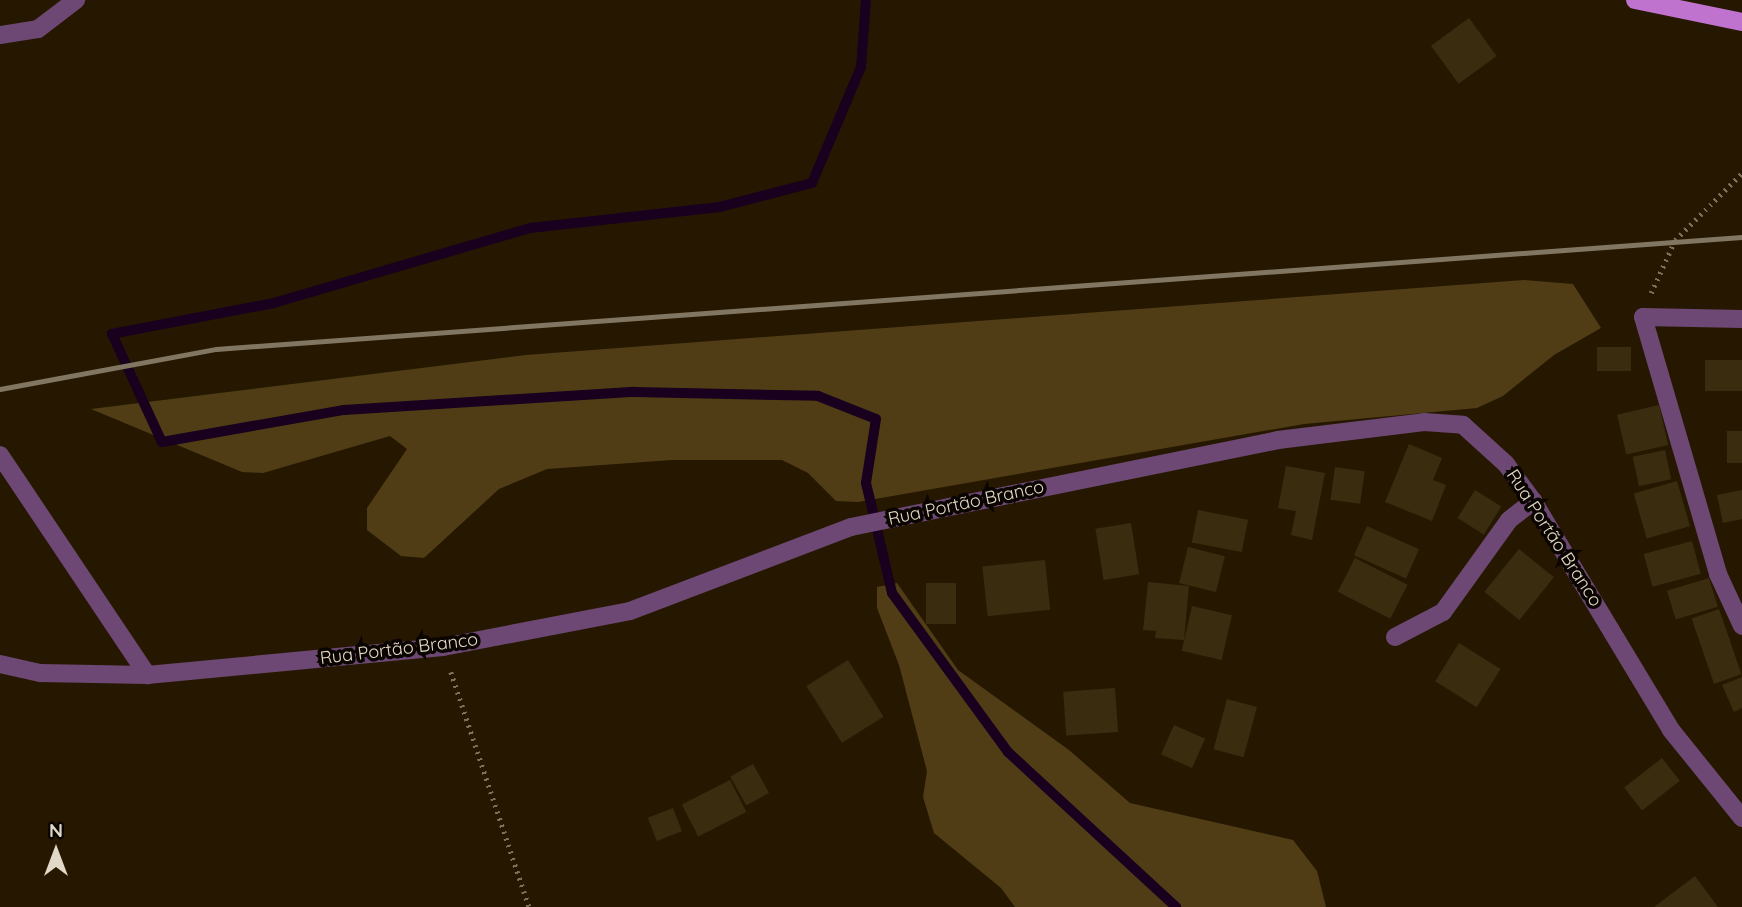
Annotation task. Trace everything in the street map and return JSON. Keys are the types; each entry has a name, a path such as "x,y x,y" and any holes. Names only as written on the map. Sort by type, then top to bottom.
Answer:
{"main road":[{"path":"1635,0 1742,22"}],"street":[{"path":"0,35 38,29 76,0"},
{"path":"1742,319 1643,317 1718,574 1742,626"},
{"name":"Rua Portão Branco","path":"0,664 40,673 147,675 443,647 629,611 851,527 1278,439 1424,422 1463,425 1506,464 1533,501 1671,730 1742,818"},
{"path":"0,454 147,675"},
{"path":"1395,637 1443,612 1509,520 1533,501"}],"path":[{"path":"1643,317 1675,240 1742,173"},
{"path":"443,647 529,907"}],"shaded area":[{"path":"1524,280 1573,284 1601,328 1554,355 1503,396 1477,408 1304,424 858,502 836,501 808,473 782,460 672,460 547,469 499,489 424,558 401,556 367,530 367,508 407,449 390,436 263,473 242,472 91,409 526,355"},
{"path":"897,583 958,670 1069,750 1130,803 1293,840 1317,871 1326,907 1015,907 1001,888 934,833 923,797 927,771 899,665 877,608 877,587"}],"building":[{"path":"1469,18 1497,56 1459,84 1431,46"},
{"path":"1597,347 1631,347 1631,371 1597,371"},
{"path":"1705,360 1742,360 1742,391 1705,391"},
{"path":"1659,405 1668,445 1626,455 1617,415"},
{"path":"1727,431 1742,431 1742,463 1727,463"},
{"path":"1409,444 1442,458 1433,480 1446,485 1432,521 1385,502"},
{"path":"1665,450 1671,479 1639,486 1633,457"},
{"path":"1286,466 1325,473 1312,540 1291,535 1296,511 1278,508"},
{"path":"1335,467 1365,471 1360,504 1330,500"},
{"path":"1677,481 1690,526 1647,539 1634,493"},
{"path":"1475,490 1501,506 1484,534 1458,518"},
{"path":"1742,490 1742,519 1723,523 1717,495"},
{"path":"1198,510 1248,520 1242,552 1192,542"},
{"path":"1131,523 1139,574 1104,580 1095,529"},
{"path":"1367,526 1419,549 1406,578 1354,555"},
{"path":"1692,541 1701,574 1653,587 1644,554"},
{"path":"1188,547 1225,556 1216,592 1179,583"},
{"path":"1519,549 1554,577 1519,620 1484,592"},
{"path":"1355,558 1408,585 1390,619 1338,592"},
{"path":"1045,560 1050,610 988,616 982,567"},
{"path":"1709,578 1718,607 1676,620 1667,591"},
{"path":"1148,582 1189,586 1184,640 1155,638 1156,631 1143,630"},
{"path":"926,583 956,583 956,624 926,624"},
{"path":"1192,606 1232,615 1222,660 1182,651"},
{"path":"1719,609 1741,674 1714,684 1692,618"},
{"path":"1459,643 1501,669 1477,707 1435,681"},
{"path":"848,660 884,717 842,743 806,686"},
{"path":"1742,677 1742,708 1734,712 1722,685"},
{"path":"1115,688 1118,732 1066,736 1063,692"},
{"path":"1227,699 1257,707 1243,757 1214,749"},
{"path":"1174,725 1205,739 1192,768 1161,754"},
{"path":"1662,758 1680,781 1642,810 1624,788"},
{"path":"753,764 769,793 746,805 730,777"},
{"path":"730,780 746,812 698,837 682,805"},
{"path":"673,808 682,831 657,841 648,818"},
{"path":"1695,876 1718,907 1654,907"}],"waterway":[{"path":"866,0 861,67 812,183 720,207 530,228 274,303 112,334 162,442 344,410 634,392 818,396 876,419 866,483 892,593 1008,752 1176,907"}],"railway":[{"path":"0,389 216,349 1742,237"}]}
